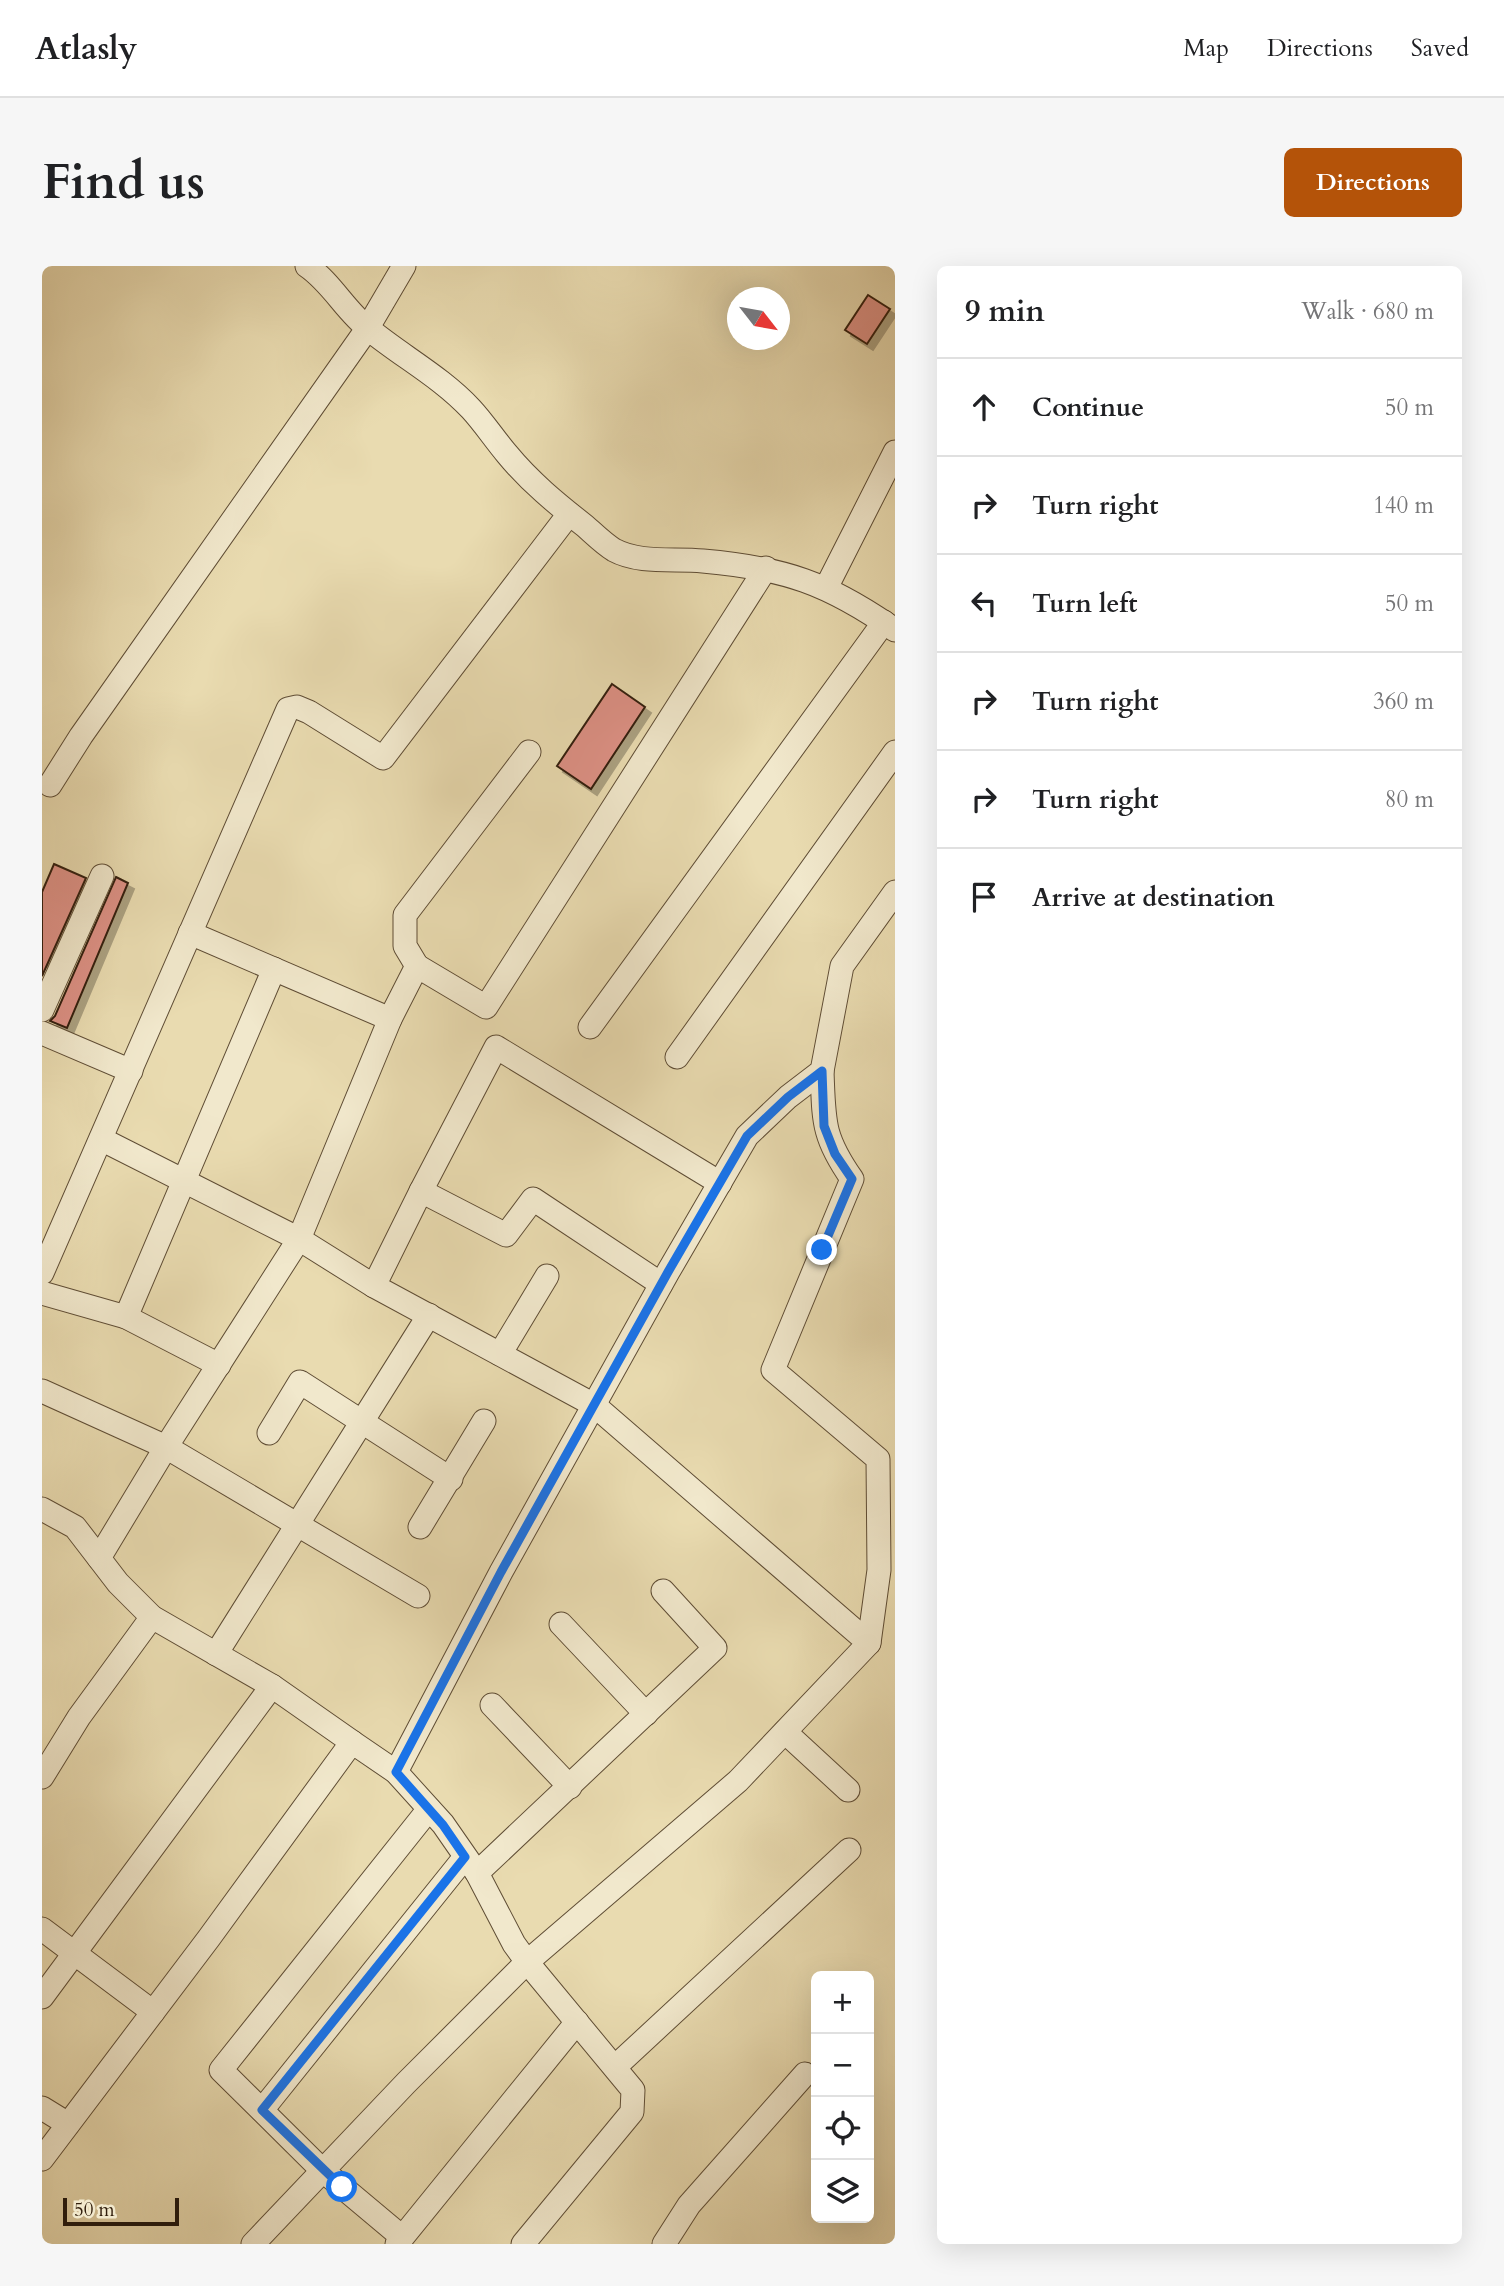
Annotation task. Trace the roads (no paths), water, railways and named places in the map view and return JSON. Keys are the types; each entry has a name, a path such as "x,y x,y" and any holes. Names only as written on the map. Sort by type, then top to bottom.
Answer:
{"street":[{"path":"50,785 89,724 368,329 404,266"},
{"path":"309,267 340,296 368,329 454,393 546,496 613,550 639,559 687,560 766,568 794,575 826,589 889,626 590,1027"},
{"path":"826,589 895,452"},
{"path":"42,1273 288,709 298,707 309,712 383,758 569,514"},
{"path":"528,752 405,915 405,946 417,966 485,1007 766,568"},
{"path":"677,1057 895,752"},
{"path":"42,1010 102,876"},
{"path":"253,2244 527,1962 738,1782 869,1643 879,1570 878,1459 773,1370 852,1179 835,1154 824,1126 822,1071 842,966 895,891"},
{"path":"190,933 390,1019"},
{"path":"99,1558 166,1447 299,1239 390,1019 417,966"},
{"path":"126,1317 274,969"},
{"path":"42,1033 131,1071"},
{"path":"374,1286 496,1047 720,1183"},
{"path":"396,1772 501,1572 661,1284 747,1136 788,1097 822,1071"},
{"path":"101,1139 299,1239 374,1286 594,1405 869,1643"},
{"path":"421,1191 506,1235 533,1199 661,1284"},
{"path":"500,1354 547,1276"},
{"path":"42,1293 126,1317 219,1365"},
{"path":"216,1654 429,1315"},
{"path":"269,1433 300,1382 450,1479"},
{"path":"42,1391 166,1447 418,1596"},
{"path":"420,1527 484,1421"},
{"path":"45,1516 75,1527 118,1583 152,1617 272,1686 396,1772 429,1809 471,1865 514,1944 527,1962 616,2066 633,2090 632,2112 523,2244"},
{"path":"262,2110 471,1865 570,1787 715,1648 663,1591"},
{"path":"42,1777 79,1717 152,1617"},
{"path":"561,1624 646,1714"},
{"path":"42,1997 272,1686"},
{"path":"492,1706 570,1787"},
{"path":"785,1732 848,1790"},
{"path":"42,2159 352,1742"},
{"path":"429,1809 221,2070 322,2170 400,2241 577,2022"},
{"path":"616,2066 849,1850"},
{"path":"42,1930 153,2012"},
{"path":"664,2244 689,2205 805,2074"},
{"path":"42,2108 68,2124"}]}
